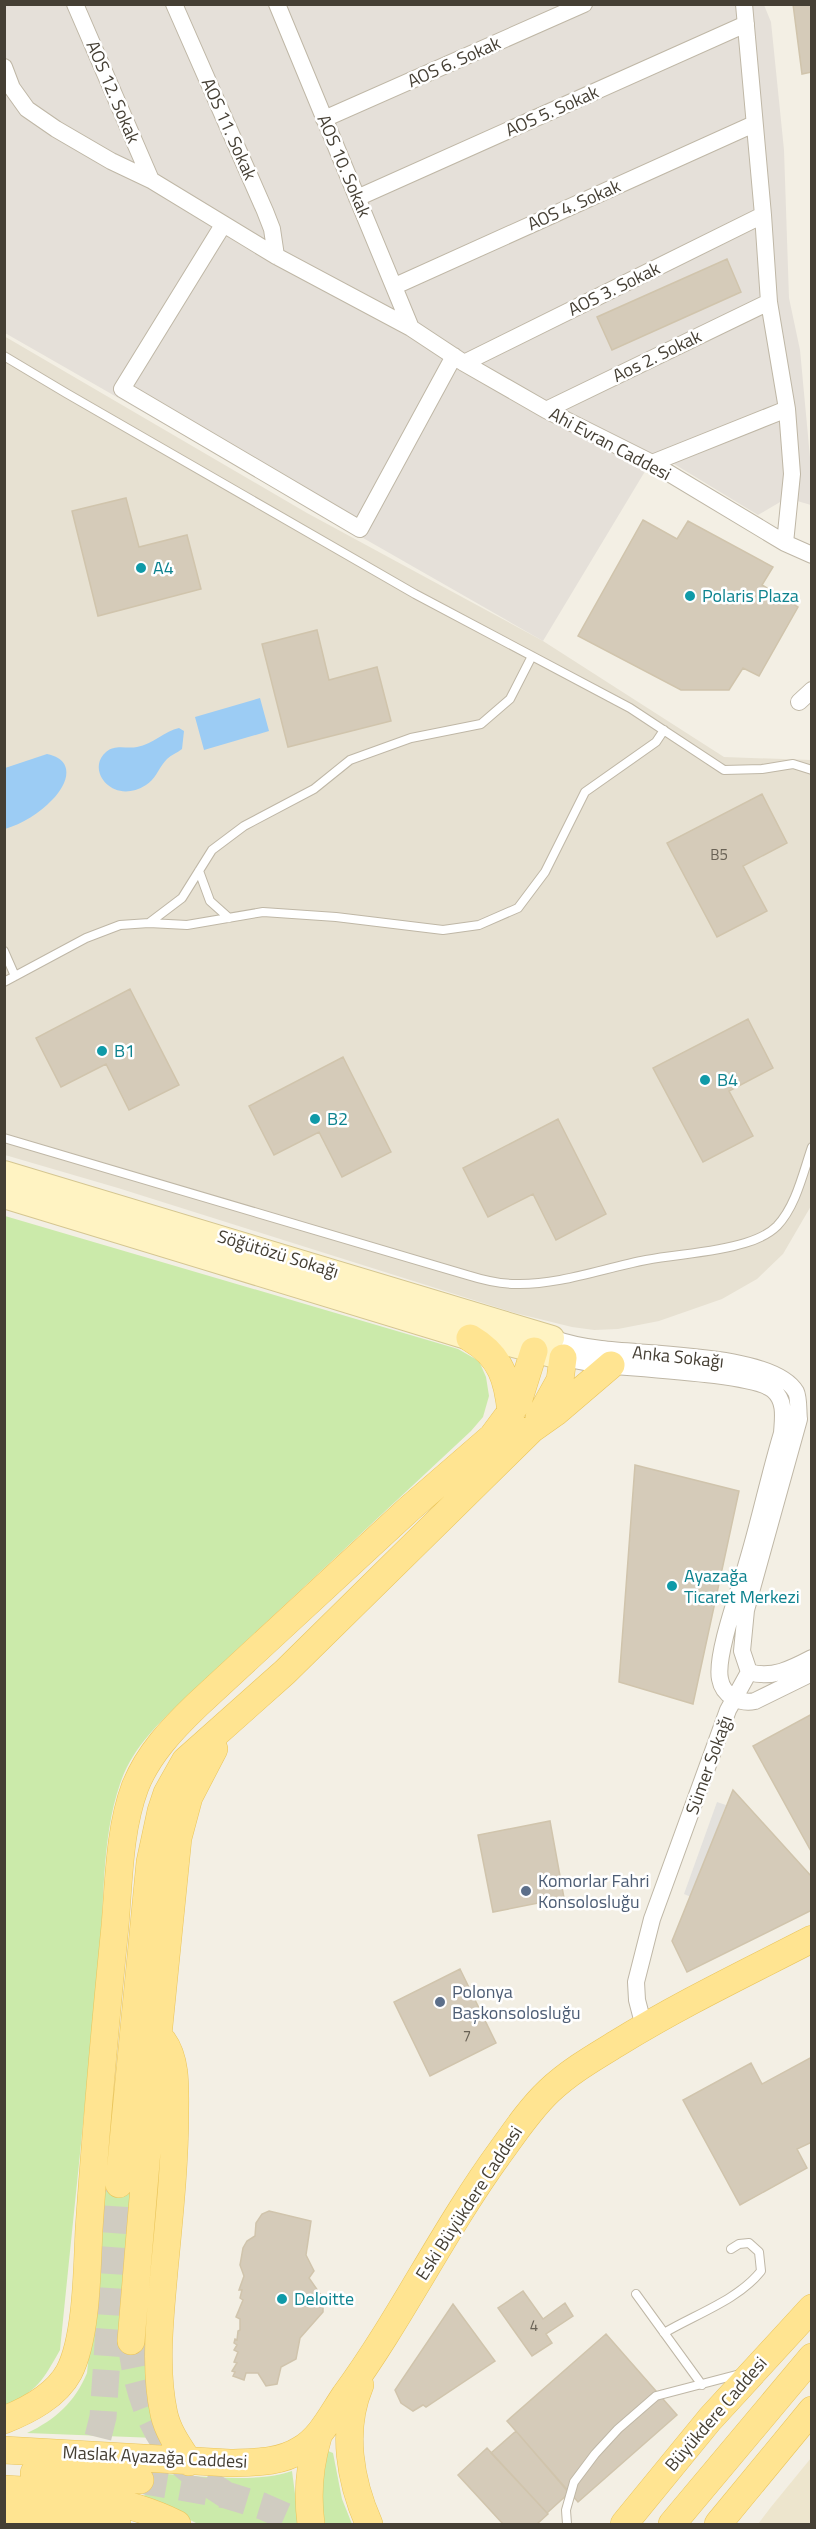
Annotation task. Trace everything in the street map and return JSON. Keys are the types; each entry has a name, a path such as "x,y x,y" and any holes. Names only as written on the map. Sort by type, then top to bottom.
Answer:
{"main road":[{"path":"470,1338 491,1353 498,1363 521,1422"},
{"path":"119,2184 147,1885 155,1836 167,1793 185,1761 285,1672 521,1422 524,1389 550,1349"},
{"path":"4,2420 37,2405 51,2393 68,2374 77,2352 87,2267 109,1987 124,1834 132,1795 148,1760 167,1734 197,1705 409,1509 492,1437 521,1422 556,1413 611,1365"},
{"path":"131,2341 173,1876 184,1810 196,1779 215,1746 236,1718"},
{"name":"Eski Büyükdere Caddesi","path":"368,2365 442,2239 521,2124 549,2091 644,2027 812,1940"},
{"path":"158,2034 170,2050 175,2085 175,2128 160,2318 161,2397 170,2434 189,2462"},
{"name":"Büyükdere Caddesi","path":"624,2524 665,2472 752,2371 812,2308"},
{"name":"Büyükdere Caddesi","path":"672,2524 812,2357"},
{"path":"368,2365 356,2394 350,2433 353,2480 369,2524"},
{"name":"Maslak Ayazağa Caddesi","path":"4,2450 189,2462 268,2462 286,2458 302,2450 318,2437 325,2422 368,2365"},
{"path":"718,2524 812,2410"},
{"path":"311,2524 308,2496 309,2472 318,2437"},
{"path":"4,2472 140,2480"},
{"path":"4,2489 41,2491 116,2501 177,2524"},
{"path":"4,2511 93,2518 117,2524"}],"street":[{"name":"AOS 12. Sokak","path":"75,4 151,180"},
{"name":"AOS 11. Sokak","path":"174,4 265,211 272,229 276,256"},
{"name":"AOS 10. Sokak","path":"277,4 411,328"},
{"name":"AOS 6. Sokak","path":"324,119 584,4"},
{"path":"744,4 769,302 787,409 792,474 785,543"},
{"name":"AOS 5. Sokak","path":"357,198 746,24"},
{"name":"Ahi Evran Caddesi","path":"4,67 12,88 27,109 111,161 151,180 276,256 411,328 546,410 652,463 785,543 812,555"},
{"name":"AOS 4. Sokak","path":"395,286 754,124"},
{"name":"AOS 3. Sokak","path":"459,359 763,214"},
{"path":"224,225 122,389 360,530 459,359"},
{"name":"Aos 2. Sokak","path":"546,410 769,302"},
{"path":"652,463 787,409"},
{"path":"799,702 812,690"},
{"name":"Söğütözü Sokağı","path":"4,1173 550,1349"},
{"name":"Söğütözü Sokağı","path":"4,1196 470,1338 550,1349"},
{"name":"Anka Sokağı","path":"550,1349 584,1347 674,1354 757,1368 782,1378 796,1393 799,1419 746,1610 742,1651 749,1672"},
{"name":"Anka Sokağı","path":"550,1349 611,1365 746,1381 773,1389 781,1400"},
{"name":"Sümer Sokağı","path":"644,2027 637,2000 638,1968 652,1919 734,1699 724,1689 720,1679 720,1669 727,1630 782,1433 781,1400"},
{"path":"812,1658 778,1673 763,1676 749,1672 734,1699 746,1703 755,1701 812,1673"}],"lane":[{"path":"4,356 405,588 630,708 724,770 762,769 793,764 812,770"},
{"path":"149,923 182,898 212,850 244,826 314,789 350,760 411,738 481,724 510,699 532,656"},
{"path":"4,982 86,938 120,925 149,923 188,925 263,912 336,917 443,930 479,926 518,908 544,872 585,792 656,742 664,730"},
{"path":"200,871 210,901 229,918"},
{"path":"4,951 15,976"},
{"path":"4,1138 491,1282 516,1284 546,1282 648,1260 729,1247 746,1243 766,1234 777,1226 790,1206 812,1147"},
{"path":"664,2333 728,2298 761,2271 759,2252 749,2243 739,2244 731,2249"},
{"path":"636,2294 702,2385"},
{"path":"567,2524 566,2510 574,2482 594,2454 618,2429 656,2396 752,2371"}],"shaded area":[{"path":"5,5 764,5 771,22 784,150 789,298 800,350 811,468 811,505 787,498 758,515 656,453 543,641 5,333"},
{"path":"4,336 307,513 543,641 724,757 811,760 811,1206 783,1254 757,1279 722,1299 659,1321 618,1329 594,1330 572,1327 515,1313 118,1188 5,1155"},
{"path":"717,1802 726,1805 691,1897 684,1894"},
{"path":"811,2458 811,2524 758,2524 771,2507"}],"green space":[{"path":"5,1216 458,1349 479,1361 486,1377 489,1396 483,1417 471,1431 175,1708 147,1737 125,1771 114,1805 107,1849 99,1960 60,2350 49,2369 32,2390 5,2405"},
{"path":"106,2185 135,2186 126,2343 148,2343 148,2397 156,2438 27,2433 63,2409 76,2393 87,2373"},
{"path":"328,2451 333,2453 342,2499 352,2524 323,2524 318,2477"},
{"path":"292,2471 299,2524 198,2524 144,2497 150,2473 242,2478 277,2475"}],"water":[{"path":"260,698 269,731 204,750 195,717"},
{"path":"179,728 184,731 182,749 167,759 146,785 134,790 113,789 101,776 100,759 109,750 117,747 143,745"},
{"path":"47,754 62,761 66,767 62,787 58,794 36,814 5,829 5,768"}],"building":[{"path":"793,4 812,4 812,72 802,74"},
{"path":"727,259 741,292 612,350 597,317"},
{"name":"A4","path":"126,498 139,547 187,535 201,589 98,616 72,511"},
{"name":"Polaris Plaza","path":"643,520 677,539 688,521 773,567 762,585 798,607 759,676 743,668 729,690 681,690 578,636"},
{"path":"317,630 329,680 377,667 391,721 288,747 262,644"},
{"path":"762,794 787,843 743,866 767,911 717,937 667,843"},
{"name":"B1","path":"130,989 179,1085 129,1110 106,1064 61,1087 36,1038"},
{"name":"B4","path":"748,1019 773,1068 729,1091 753,1136 703,1162 653,1068"},
{"name":"B2","path":"343,1057 391,1152 342,1177 319,1132 274,1155 249,1106"},
{"path":"558,1119 606,1214 556,1240 533,1194 488,1217 463,1168"},
{"name":"Ayazağa Ticaret Merkezi","path":"635,1465 739,1491 693,1704 619,1682"},
{"path":"812,1714 812,1853 753,1746"},
{"path":"733,1790 812,1877 812,1910 687,1972 672,1941"},
{"path":"550,1821 564,1898 493,1912 478,1835"},
{"path":"460,1969 496,2043 430,2076 394,2002"},
{"path":"812,2057 812,2142 797,2149 807,2168 740,2205 683,2100 751,2063 762,2084"},
{"name":"Deloitte","path":"269,2211 311,2221 306,2255 314,2271 309,2278 323,2298 323,2312 300,2338 296,2359 281,2367 277,2384 266,2386 258,2373 246,2373 244,2380 233,2376 235,2372 232,2371 237,2363 234,2362 238,2352 234,2350 237,2345 234,2343 240,2330 240,2319 236,2317 243,2300 240,2298 242,2290 239,2290 244,2276 240,2265 243,2248 247,2241 255,2236 256,2223 262,2214"},
{"path":"523,2291 543,2319 565,2303 573,2316 546,2334 552,2343 532,2356 498,2308"},
{"path":"453,2304 495,2361 426,2407 423,2405 413,2411 401,2403 395,2390"},
{"path":"606,2334 677,2415 578,2502 507,2421"},
{"path":"516,2431 569,2493 547,2513 491,2453"},
{"path":"487,2448 548,2514 537,2524 503,2524 458,2475"}],"tunnel":[{"path":"79,2473 95,2449 103,2417 119,2184"},
{"path":"131,2341 140,2388 151,2420 159,2434 183,2465 226,2495"},
{"path":"140,2480 226,2495 262,2506 303,2524"}],"place":[{"name":"A4","path":"141,568"},
{"name":"Polaris Plaza","path":"690,596"},
{"name":"B1","path":"102,1051"},
{"name":"B4","path":"705,1080"},
{"name":"B2","path":"315,1119"},
{"name":"Ayazağa Ticaret Merkezi","path":"672,1586"},
{"name":"Komorlar Fahri Konsolosluğu","path":"526,1891"},
{"name":"Polonya Başkonsolosluğu","path":"440,2002"},
{"name":"Deloitte","path":"282,2299"}]}
